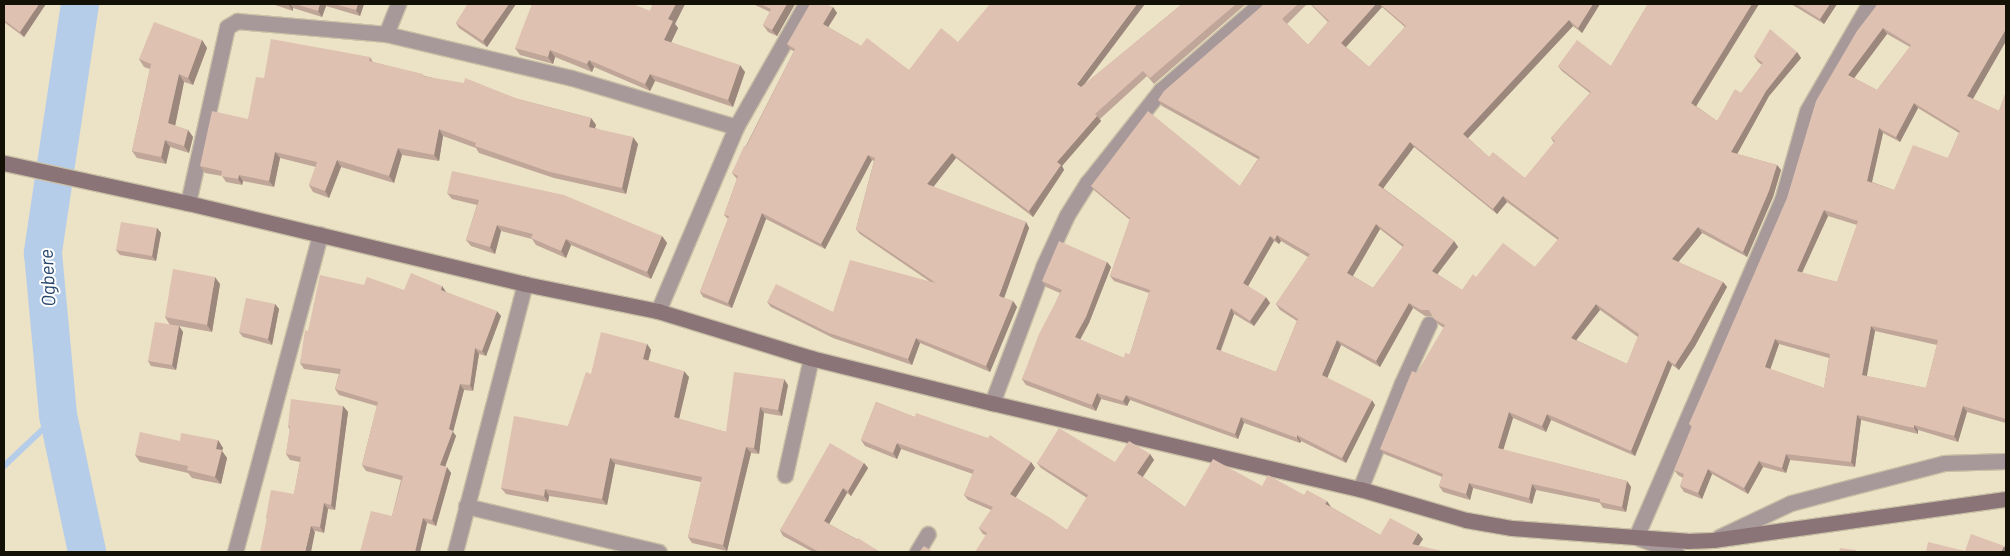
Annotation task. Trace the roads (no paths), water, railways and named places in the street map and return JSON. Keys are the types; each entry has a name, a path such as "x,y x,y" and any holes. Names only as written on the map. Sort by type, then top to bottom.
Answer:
{"main road":[{"path":"4,163 82,178 525,284 658,311 811,358 992,403 1360,489 1466,520 1512,528 1687,541 1713,540 2006,499"}],"street":[{"path":"386,34 398,4"},
{"path":"658,311 736,127 806,4"},
{"path":"992,403 1043,267 1067,215 1088,182 1161,90 1260,4"},
{"path":"1676,552 1636,537 1782,200 1807,111 1869,4"},
{"path":"188,203 227,27 237,20 386,34 572,78 736,127"},
{"path":"235,552 320,234"},
{"path":"455,552 525,284"},
{"path":"1360,489 1402,383 1430,324"},
{"path":"785,475 811,358"},
{"path":"1713,540 1791,503 1827,493 1944,463 2006,461"},
{"path":"466,506 659,552"},
{"path":"917,552 928,534"}],"waterway":[{"name":"Ogbere","path":"80,4 43,253 58,415 87,552"},
{"path":"4,466 58,415"}]}
